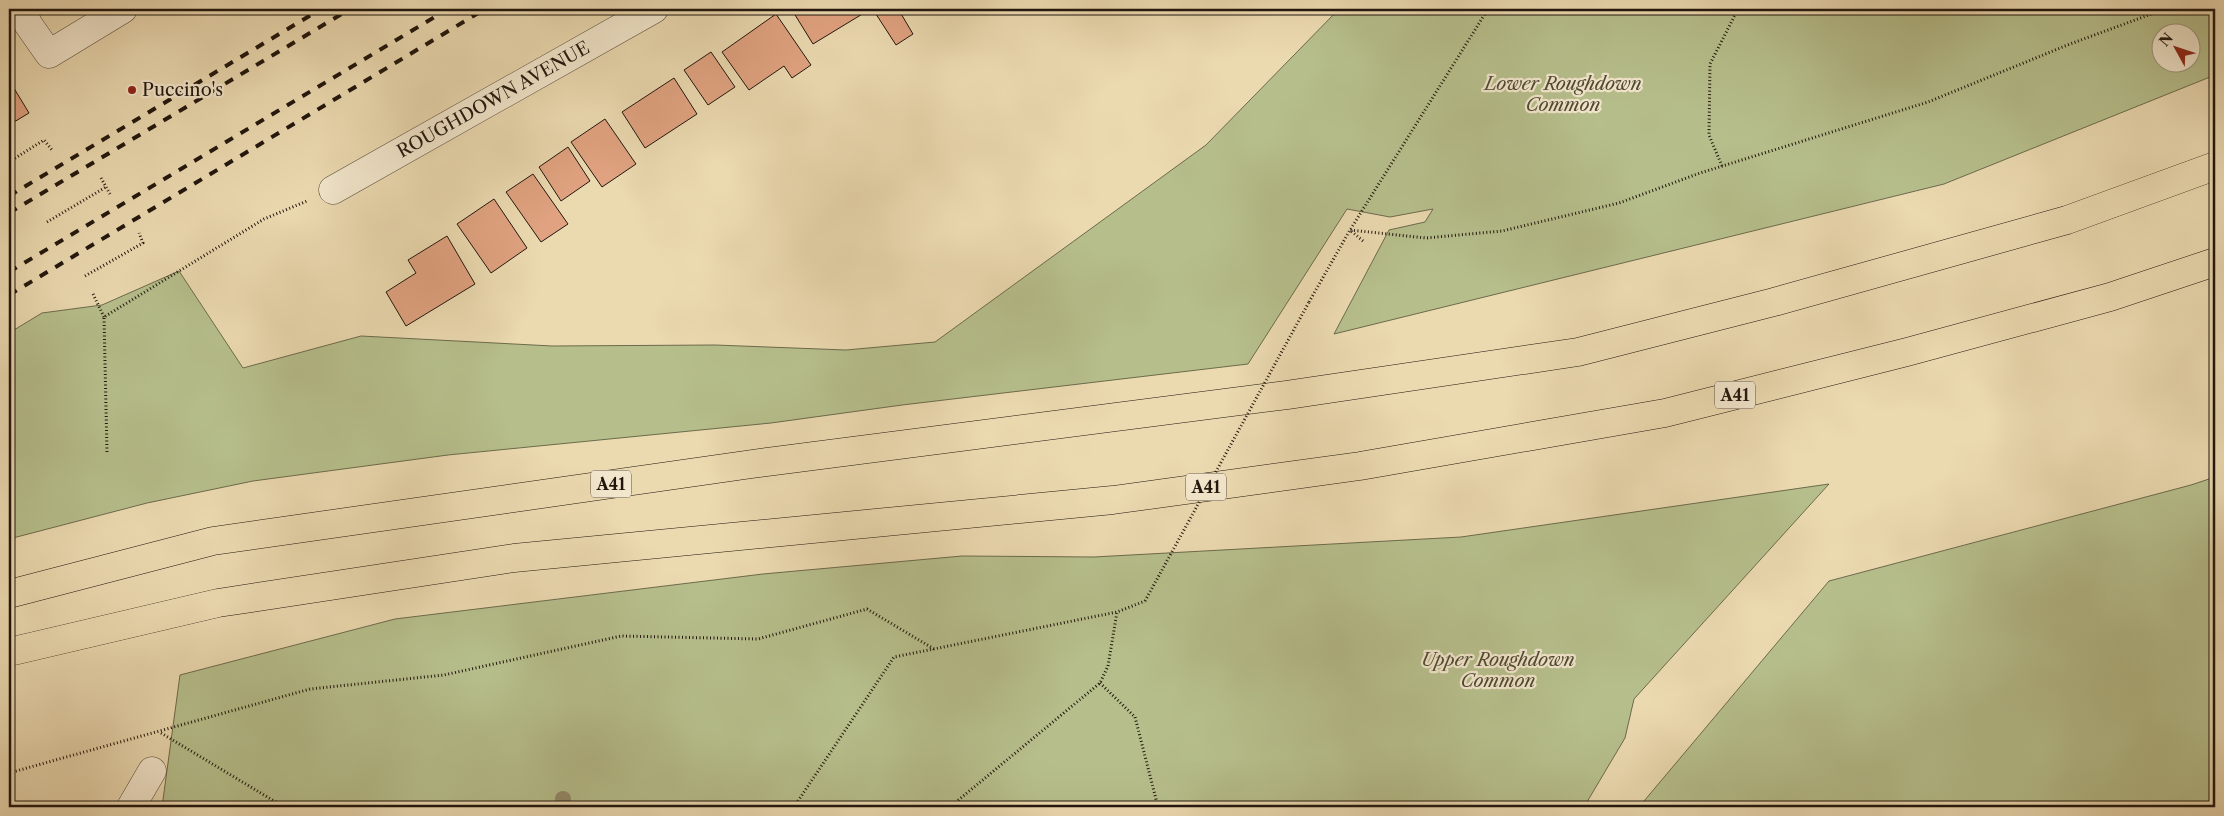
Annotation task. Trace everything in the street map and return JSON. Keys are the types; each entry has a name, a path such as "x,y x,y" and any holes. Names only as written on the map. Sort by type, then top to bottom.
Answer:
{"highway":[{"name":"A41","path":"9,594 212,541 752,464 1287,395 1578,352 1774,302 2067,220 2215,166"},
{"name":"A41","path":"9,652 218,603 514,558 1113,500 1360,466 1646,416 1907,352 2055,312 2110,297 2215,262"}],"street":[{"path":"22,9 28,24 49,54 122,9"},
{"name":"ROUGHDOWN AVENUE","path":"332,190 654,9"},
{"path":"131,807 152,771"}],"path":[{"path":"794,807 894,657 1118,612 1145,601 1350,230 1488,9"},
{"path":"1722,166 1709,135 1710,64 1738,9"},
{"path":"1350,230 1426,238 1502,231 1619,203 1722,166 1928,102 2070,44 2165,9"},
{"path":"9,162 44,140 52,150"},
{"path":"101,178 110,194"},
{"path":"47,222 106,187"},
{"path":"104,317 264,219 332,190"},
{"path":"1350,230 1363,241"},
{"path":"86,276 143,243 139,233"},
{"path":"94,294 104,317 107,452"},
{"path":"9,773 310,689 444,675 621,636 758,639 867,609 934,649"},
{"path":"950,807 1100,683 1108,666 1118,612"},
{"path":"1100,683 1135,716 1158,807"},
{"path":"160,732 284,807"}],"green space":[{"name":"Lower Roughdown Common","path":"1339,9 2215,9 2215,75 1944,184 1334,334 1389,230 1425,222 1433,209 1390,217 1347,209 1248,364 902,405 771,423 448,455 253,481 147,503 9,539 9,333 42,313 102,305 179,271 243,368 361,336 552,346 715,345 846,350 935,342 1206,145"},
{"path":"2215,477 2215,807 1639,807 1829,581"},
{"name":"Upper Roughdown Common","path":"1829,484 1634,699 1625,738 1584,807 162,807 180,675 395,619 763,574 962,556 1094,557 1461,537"}],"building":[{"path":"71,9 83,9 73,13"},
{"path":"861,9 864,13 813,44 792,10"},
{"path":"876,9 905,9 900,12 913,34 896,45 874,11"},
{"path":"776,14 811,65 792,78 784,66 749,90 722,52"},
{"path":"711,52 735,87 708,105 684,70"},
{"path":"674,78 697,114 645,148 622,112"},
{"path":"9,80 29,113 9,125"},
{"path":"605,119 636,164 602,187 571,142"},
{"path":"568,147 590,181 561,201 539,167"},
{"path":"533,174 568,224 541,242 506,192"},
{"path":"494,199 527,248 491,273 457,224"},
{"path":"447,236 475,284 406,326 386,292 416,273 408,260"}],"railway":[{"path":"9,196 321,9"},
{"path":"9,213 350,9"},
{"path":"9,272 448,9"},
{"path":"9,295 485,9"}],"place":[{"name":"Puccino's","path":"132,90"}]}
